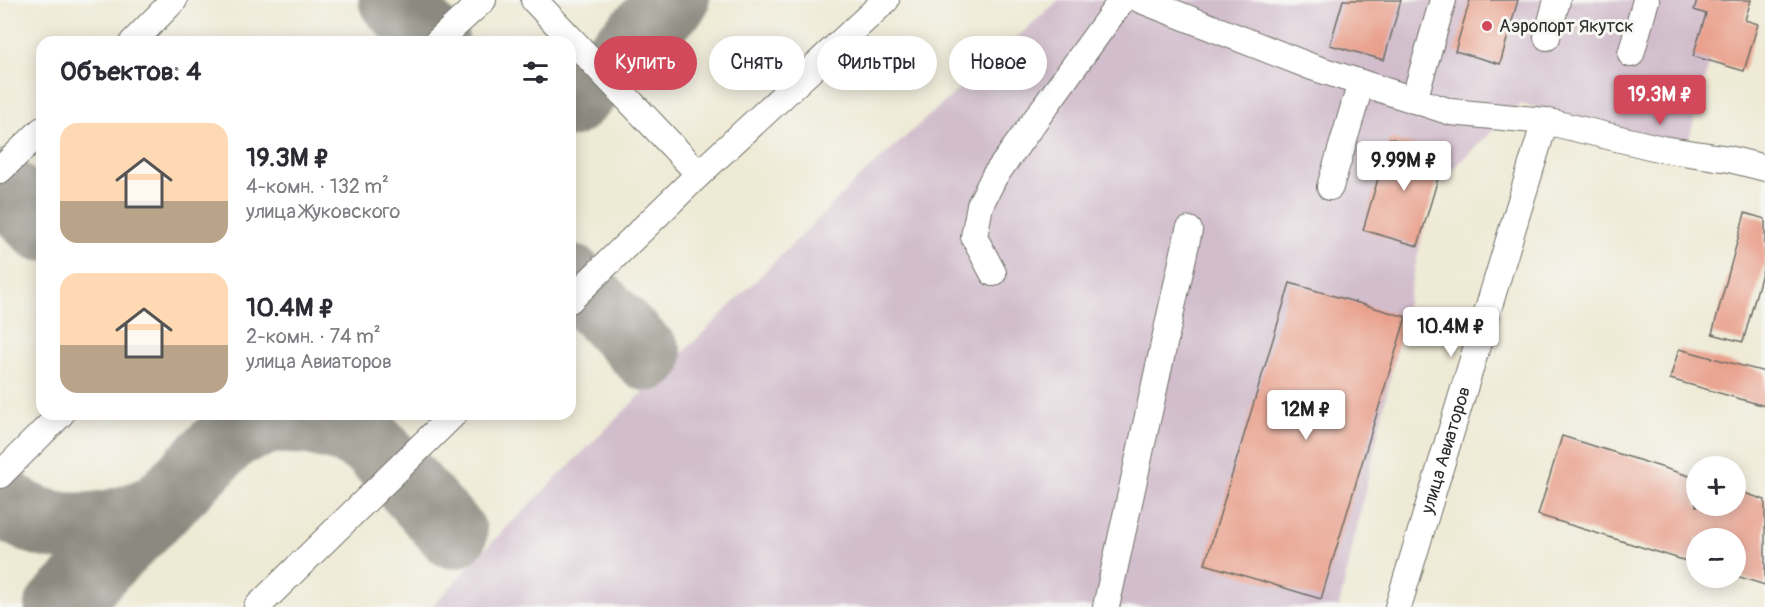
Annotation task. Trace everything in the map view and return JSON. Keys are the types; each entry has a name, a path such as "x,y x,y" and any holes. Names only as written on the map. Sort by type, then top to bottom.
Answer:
{"street":[{"path":"139,36 174,0"},
{"path":"444,36 483,0"},
{"path":"534,0 568,36"},
{"path":"576,294 699,174 886,0"},
{"path":"993,273 974,237 980,205 994,177 1122,0"},
{"path":"1141,0 1303,63 1451,112 1545,121 1662,149 1729,159 1765,168"},
{"path":"1414,100 1443,0"},
{"path":"1547,37 1557,0"},
{"path":"1631,54 1646,0"},
{"path":"576,44 699,174"},
{"path":"1330,187 1361,83"},
{"name":"улица Авиаторов","path":"1398,607 1545,121"},
{"path":"0,170 36,136"},
{"path":"1106,607 1190,230"},
{"path":"0,475 55,420"},
{"path":"256,607 448,420"}],"shaded area":[{"path":"1059,0 1726,0 1686,150 1521,104 1433,187 1339,607 432,607 485,549 858,179 958,90 1047,90 1047,36 1019,36"}],"building":[{"path":"1343,0 1401,0 1384,60 1330,45"},
{"name":"Аэропорт Якутск","path":"1470,0 1518,0 1500,64 1455,51"},
{"path":"1697,0 1751,0 1745,20 1758,24 1744,71 1693,56 1706,14 1694,10"},
{"path":"1390,138 1445,155 1418,246 1363,230"},
{"path":"1745,213 1765,219 1765,262 1743,342 1712,334"},
{"path":"1290,283 1406,317 1321,599 1205,564"},
{"path":"1679,349 1765,372 1765,406 1670,379"},
{"path":"1562,436 1686,475 1686,516 1746,516 1746,493 1765,500 1765,585 1746,579 1746,528 1686,528 1686,561 1538,515"}],"taxiway":[{"path":"393,0 429,36"},
{"path":"576,97 675,0"},
{"path":"0,184 36,221"},
{"path":"576,284 648,357"},
{"path":"59,607 246,420"},
{"path":"231,434 268,420"},
{"path":"309,420 344,429 372,444 453,534"},
{"path":"0,498 17,511 37,520 57,526 79,527 122,521 162,505"}],"place":[{"name":"Аэропорт Якутск","path":"1487,26"}]}
